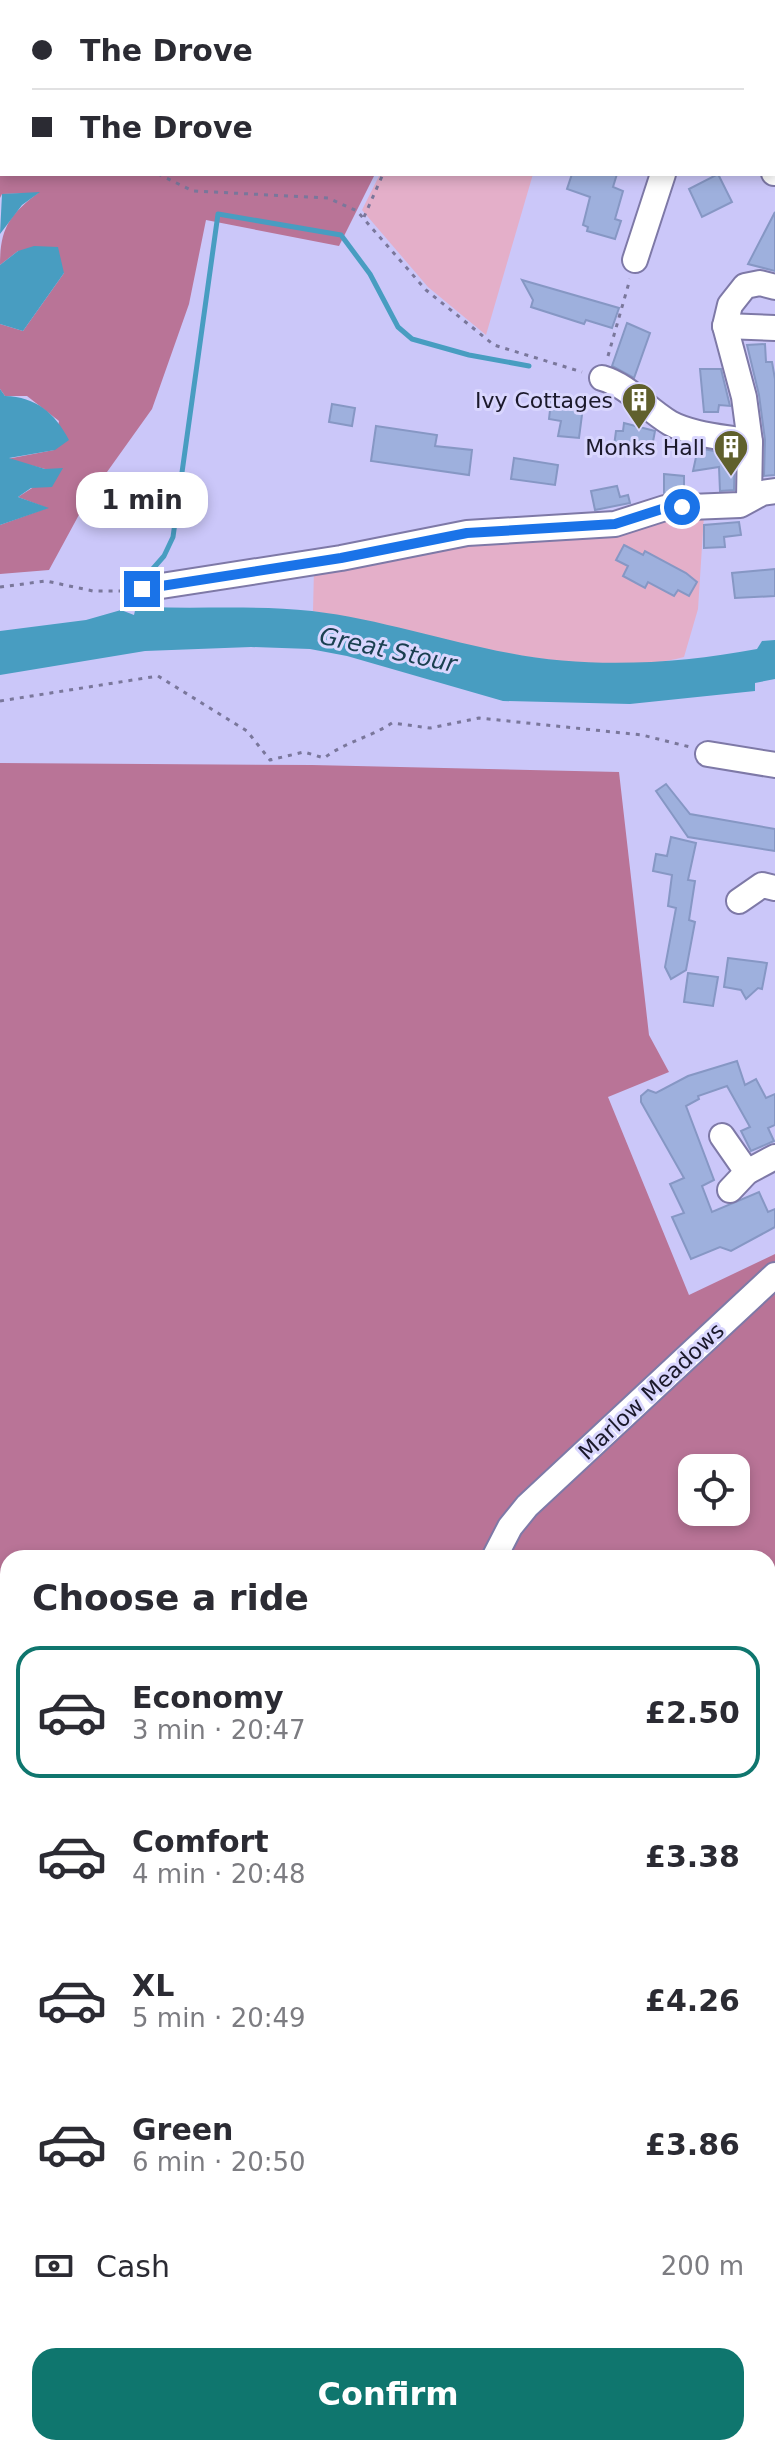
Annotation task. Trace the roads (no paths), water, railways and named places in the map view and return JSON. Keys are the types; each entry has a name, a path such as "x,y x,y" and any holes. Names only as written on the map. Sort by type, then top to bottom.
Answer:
{"street":[{"path":"635,260 662,176"},
{"path":"744,502 750,442 744,397 725,326 730,305 745,286 760,283 775,287"},
{"path":"725,326 775,328"},
{"path":"602,378 622,384 677,426 750,442"},
{"path":"142,589 341,558 467,533 615,524 665,508 744,502 775,491"},
{"path":"708,754 775,765"},
{"path":"739,901 762,885 775,888"},
{"path":"722,1136 747,1172"},
{"path":"730,1190 747,1172 775,1157"},
{"name":"Marlow Meadows","path":"498,1550 510,1527 527,1506 775,1275"}],"water":[{"path":"40,192 22,205 0,234 2,194"},
{"path":"34,246 58,247 64,273 23,331 0,324 0,265 18,251"},
{"path":"0,389 5,396 26,400 43,408 51,414 69,440 55,450 9,458 45,469 63,468 52,487 31,488 18,497 49,508 0,525"},
{"name":"Great Stour","path":"146,601 148,607 312,611 362,619 509,653 602,663 696,658 757,649 762,641 775,640 775,679 755,683 755,691 630,704 503,701 347,656 310,649 251,647 145,651 0,675 0,631 86,620 121,610 134,615 137,602"}],"waterway":[{"path":"143,580 164,556 173,537 218,214 341,235 370,274 398,327 412,339 469,355 529,366"}],"place":[{"name":"Ivy Cottages","path":"639,431"},
{"name":"Monks Hall","path":"731,478"}]}
